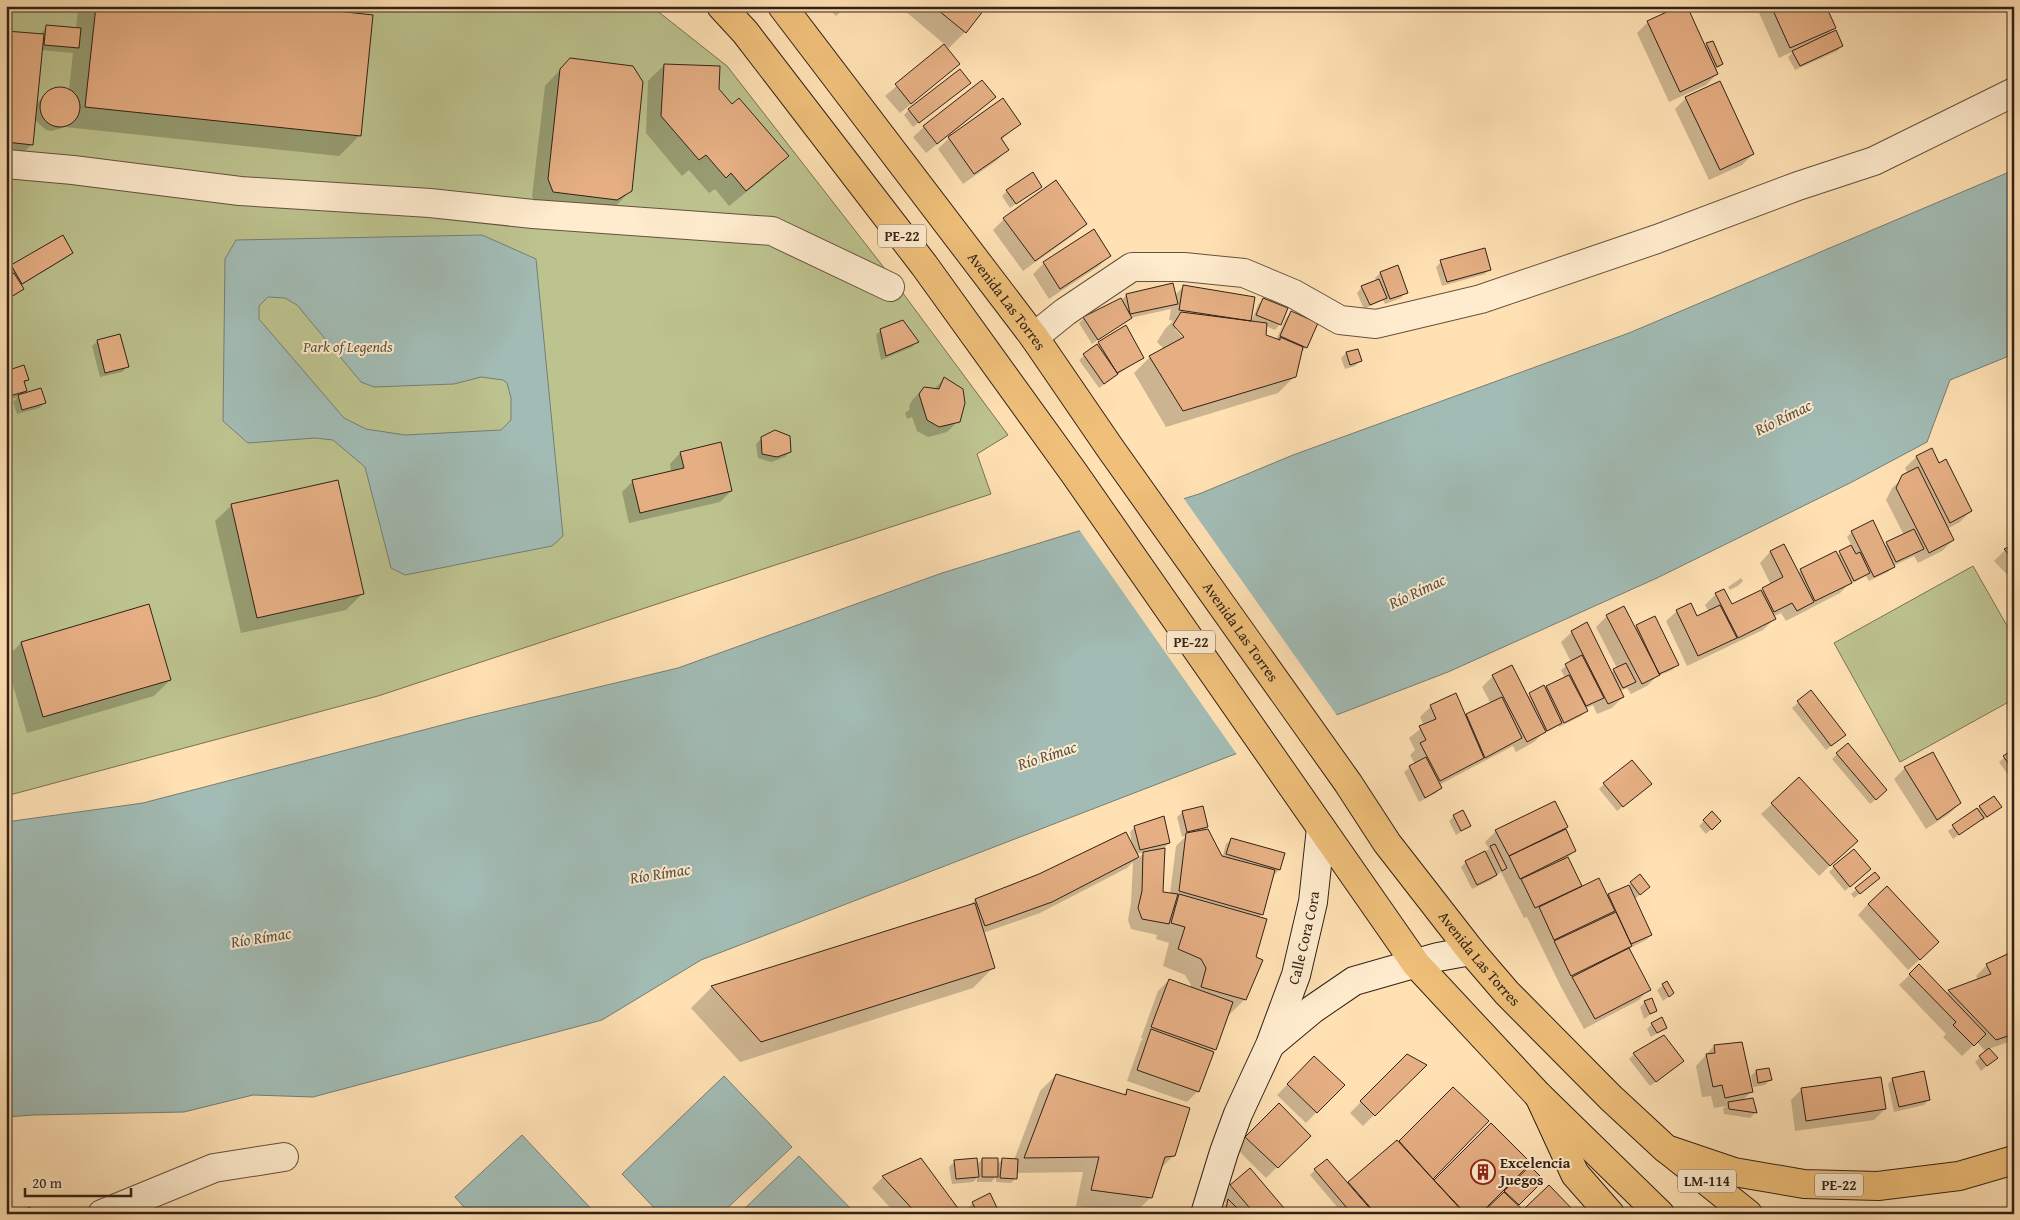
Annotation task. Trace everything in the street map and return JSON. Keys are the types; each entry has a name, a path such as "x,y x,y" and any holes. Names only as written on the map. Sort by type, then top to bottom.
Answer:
{"main road":[{"name":"PE-22","path":"721,6 745,32 924,265 1074,473 1416,964 1538,1095 1660,1214"},
{"name":"Avenida Las Torres","path":"782,6 1034,337 1110,448 1348,783 1387,843 1471,951 1507,993 1589,1077 1666,1149 1748,1214"},
{"path":"1538,1095 1575,1174 1610,1214"},
{"name":"PE-22","path":"1666,1149 1734,1172 1804,1184 1878,1186 1958,1176 2014,1160"}],"street":[{"path":"1034,337 1065,312 1132,267 1184,267 1244,272 1294,294 1340,320 1376,324 1481,299 1657,239 1798,186 1874,161 2014,92"},
{"path":"6,164 73,170 240,191 430,203 533,214 772,231 890,286"},
{"name":"Calle Cora Cora","path":"1205,1214 1238,1114 1270,1045 1296,975 1310,912 1315,819"},
{"name":"Calle Cora Cora","path":"1270,1045 1313,1009 1354,981 1471,951"},
{"path":"102,1214 214,1168 284,1157"}],"green space":[{"name":"Park of Legends","path":"6,6 651,6 727,66 885,269 1008,435 977,454 991,494 378,696 6,796"},
{"path":"1973,566 2014,638 2014,699 1900,762 1834,643"}],"water":[{"name":"Río Rímac","path":"2014,170 2014,354 1950,380 1927,442 1852,482 1657,578 1448,672 701,960 602,1020 313,1097 253,1095 184,1112 6,1117 6,822 143,803 473,717 678,668 942,573 1199,494 1293,455 1629,333"},
{"path":"482,235 536,259 563,536 552,546 405,575 391,568 365,467 333,440 315,438 248,443 223,421 225,259 236,240","holes":["268,297 285,298 297,305 361,382 374,387 454,384 481,377 503,380 507,383 511,398 511,420 501,430 405,435 366,429 344,418 259,319 259,306"]},
{"path":"724,1076 792,1147 721,1214 660,1214 622,1174"},
{"path":"522,1135 596,1214 470,1214 455,1197"},
{"path":"799,1156 856,1214 739,1214"}],"pier":[{"path":"1182,496 1338,717 1238,756 1078,528"}],"building":[{"path":"96,6 291,6 373,15 361,136 85,107"},
{"path":"933,6 987,6 966,33"},
{"path":"1680,6 1687,6 1718,74 1680,92 1647,21"},
{"path":"1771,6 1826,6 1836,28 1790,48"},
{"path":"46,25 81,28 79,48 44,45"},
{"path":"1836,30 1843,46 1800,66 1792,51"},
{"path":"6,31 44,34 33,145 6,142"},
{"path":"1713,41 1723,64 1717,67 1706,43"},
{"path":"944,44 960,64 911,104 895,84"},
{"path":"570,58 633,66 643,82 632,191 617,200 553,192 548,179 560,69"},
{"path":"664,64 720,66 719,89 732,104 739,98 789,156 746,191 731,173 726,178 706,155 699,160 661,116"},
{"path":"960,69 971,83 919,123 908,109"},
{"path":"982,80 996,97 937,144 923,126"},
{"path":"1720,81 1754,154 1720,170 1685,97"},
{"path":"64,87 71,90 77,96 80,107 79,115 71,124 64,127 56,127 49,124 41,115 40,103 43,96 52,88"},
{"path":"1003,98 1021,124 1001,138 1009,150 974,174 948,137"},
{"path":"1033,172 1042,187 1016,204 1006,190"},
{"path":"1056,180 1087,224 1035,261 1003,218"},
{"path":"1094,229 1111,256 1060,289 1043,262"},
{"path":"63,235 73,253 22,284 11,265"},
{"path":"1485,248 1491,270 1447,282 1440,260"},
{"path":"1398,265 1408,293 1390,299 1380,272"},
{"path":"14,273 24,289 6,300 6,278"},
{"path":"1379,279 1387,298 1370,305 1361,286"},
{"path":"1173,283 1178,304 1130,314 1126,294"},
{"path":"1183,285 1255,297 1251,321 1179,310"},
{"path":"1121,298 1132,318 1098,340 1083,317"},
{"path":"1263,298 1288,308 1281,325 1256,315"},
{"path":"1291,311 1318,323 1307,348 1280,336"},
{"path":"1181,312 1267,323 1266,335 1280,340 1280,337 1303,347 1296,377 1183,411 1149,356 1184,337 1173,325"},
{"path":"903,320 919,342 886,356 880,329"},
{"path":"1126,325 1144,358 1117,373 1098,342"},
{"path":"120,334 129,367 105,373 97,340"},
{"path":"1097,344 1118,374 1104,384 1083,354"},
{"path":"1358,349 1362,361 1350,365 1346,352"},
{"path":"24,365 29,380 24,381 27,391 6,397 6,371"},
{"path":"944,377 963,389 965,403 960,422 939,427 927,420 919,394 924,387 939,389"},
{"path":"41,388 46,403 22,410 18,395"},
{"path":"775,430 790,436 791,452 777,457 762,454 761,437"},
{"path":"721,442 732,491 640,513 632,480 684,468 680,452"},
{"path":"1932,448 1939,463 1946,459 1972,511 1950,523 1916,456"},
{"path":"1918,467 1954,540 1929,553 1896,488 1902,475"},
{"path":"338,480 364,594 257,618 231,504"},
{"path":"1873,520 1895,567 1874,577 1851,531"},
{"path":"1914,529 1924,549 1896,562 1886,542"},
{"path":"1784,544 1814,602 1797,611 1792,603 1774,612 1762,588 1783,577 1770,551"},
{"path":"1851,545 1856,554 1860,552 1870,573 1854,581 1839,551"},
{"path":"2014,545 2014,560 2004,549"},
{"path":"1836,551 1852,583 1815,601 1800,569"},
{"path":"1724,589 1732,604 1761,590 1776,619 1738,638 1715,593"},
{"path":"1691,603 1697,616 1720,605 1737,638 1698,656 1676,610"},
{"path":"149,604 171,680 43,717 21,642"},
{"path":"1624,606 1660,675 1642,684 1606,615"},
{"path":"1655,616 1679,665 1659,674 1636,625"},
{"path":"1587,622 1624,697 1608,704 1571,631"},
{"path":"1582,655 1604,698 1586,706 1565,664"},
{"path":"1626,663 1636,682 1623,688 1613,669"},
{"path":"1512,665 1546,732 1527,742 1492,675"},
{"path":"1569,675 1588,711 1564,723 1546,686"},
{"path":"1544,685 1562,723 1547,731 1529,693"},
{"path":"1811,690 1846,735 1831,746 1797,701"},
{"path":"1456,693 1484,758 1440,781 1420,743 1426,740 1419,726 1436,719 1430,705"},
{"path":"1502,697 1522,738 1485,758 1466,714"},
{"path":"1848,743 1887,790 1876,800 1836,753"},
{"path":"2014,749 2014,771 2003,756"},
{"path":"1933,752 1961,803 1937,820 1904,767"},
{"path":"1426,757 1442,788 1425,798 1409,766"},
{"path":"1632,760 1652,784 1623,807 1603,783"},
{"path":"1799,777 1858,841 1830,866 1771,803"},
{"path":"1994,796 2002,807 1987,817 1979,806"},
{"path":"1555,801 1568,827 1509,856 1495,830"},
{"path":"1203,806 1208,827 1187,832 1182,811"},
{"path":"1977,808 1984,818 1959,835 1952,825"},
{"path":"1463,810 1471,826 1461,831 1453,815"},
{"path":"1712,811 1721,821 1712,830 1703,820"},
{"path":"1164,816 1170,843 1140,850 1134,826"},
{"path":"1208,829 1222,856 1275,870 1263,915 1179,891 1186,833"},
{"path":"1566,829 1576,851 1520,879 1509,856"},
{"path":"1126,832 1139,857 1052,902 985,926 975,899 1039,874"},
{"path":"1231,838 1285,853 1280,870 1226,854"},
{"path":"1495,844 1507,868 1502,871 1490,846"},
{"path":"1165,848 1163,892 1178,894 1169,924 1142,919 1138,908 1142,891 1143,852"},
{"path":"1854,849 1871,869 1850,887 1833,866"},
{"path":"1485,851 1497,875 1477,885 1465,861"},
{"path":"1568,857 1582,886 1535,908 1521,879"},
{"path":"1875,872 1880,878 1860,894 1855,888"},
{"path":"1640,874 1650,887 1640,895 1630,882"},
{"path":"1599,878 1615,911 1554,940 1539,907"},
{"path":"1629,885 1652,935 1631,944 1608,894"},
{"path":"1887,886 1939,942 1920,960 1868,904"},
{"path":"1179,894 1267,919 1256,957 1263,960 1246,1000 1201,987 1206,968 1201,959 1178,949 1185,927 1171,923"},
{"path":"975,903 995,968 761,1042 711,986"},
{"path":"1616,912 1632,946 1571,976 1554,941"},
{"path":"1629,948 1651,990 1595,1019 1572,977"},
{"path":"2014,951 2014,1034 1996,1040 1948,990 1991,974 1986,964"},
{"path":"1919,964 1986,1034 1974,1046 1953,1025 1956,1022 1909,974"},
{"path":"1169,979 1233,1002 1216,1050 1151,1027"},
{"path":"1667,981 1674,993 1669,997 1662,984"},
{"path":"1652,998 1657,1011 1650,1014 1644,1001"},
{"path":"1662,1017 1667,1028 1657,1033 1651,1023"},
{"path":"1151,1029 1214,1052 1199,1092 1137,1070"},
{"path":"1664,1035 1684,1061 1656,1082 1633,1053"},
{"path":"1742,1042 1753,1092 1725,1098 1722,1085 1713,1087 1706,1054 1715,1053 1714,1045"},
{"path":"1989,1048 1998,1058 1987,1066 1979,1056"},
{"path":"1407,1054 1427,1065 1375,1116 1360,1101"},
{"path":"1314,1056 1345,1085 1317,1113 1287,1084"},
{"path":"1769,1068 1772,1080 1758,1083 1756,1070"},
{"path":"1924,1071 1930,1100 1899,1107 1892,1078"},
{"path":"1056,1074 1126,1095 1127,1089 1190,1108 1175,1156 1165,1157 1152,1198 1091,1190 1099,1157 1024,1158"},
{"path":"1881,1077 1886,1109 1806,1121 1801,1088"},
{"path":"1453,1087 1489,1121 1433,1179 1399,1141"},
{"path":"1753,1098 1757,1113 1729,1109 1728,1102"},
{"path":"1279,1103 1311,1136 1278,1168 1245,1137"},
{"name":"Excelencia Juegos","path":"1491,1123 1531,1163 1480,1214 1466,1214 1434,1180"},
{"path":"1397,1140 1465,1214 1376,1214 1348,1182"},
{"path":"921,1158 960,1211 957,1214 917,1214 882,1176"},
{"path":"977,1158 979,1177 956,1179 954,1160"},
{"path":"982,1158 998,1158 998,1177 982,1177"},
{"path":"1002,1158 1018,1159 1017,1179 1000,1178"},
{"path":"1327,1159 1373,1212 1370,1214 1352,1214 1314,1169"},
{"path":"1530,1166 1544,1180 1519,1205 1504,1191"},
{"path":"1250,1168 1289,1214 1255,1214 1230,1185"},
{"path":"1549,1185 1575,1214 1529,1214 1524,1209"},
{"path":"1504,1192 1525,1212 1485,1214 1483,1212"},
{"path":"990,1193 1000,1214 978,1214 972,1202"},
{"path":"1228,1199 1243,1214 1225,1214"},
{"path":"30,1207 34,1214 6,1214 14,1210 16,1213"}],"place":[{"name":"Excelencia Juegos","path":"1483,1172"}]}
